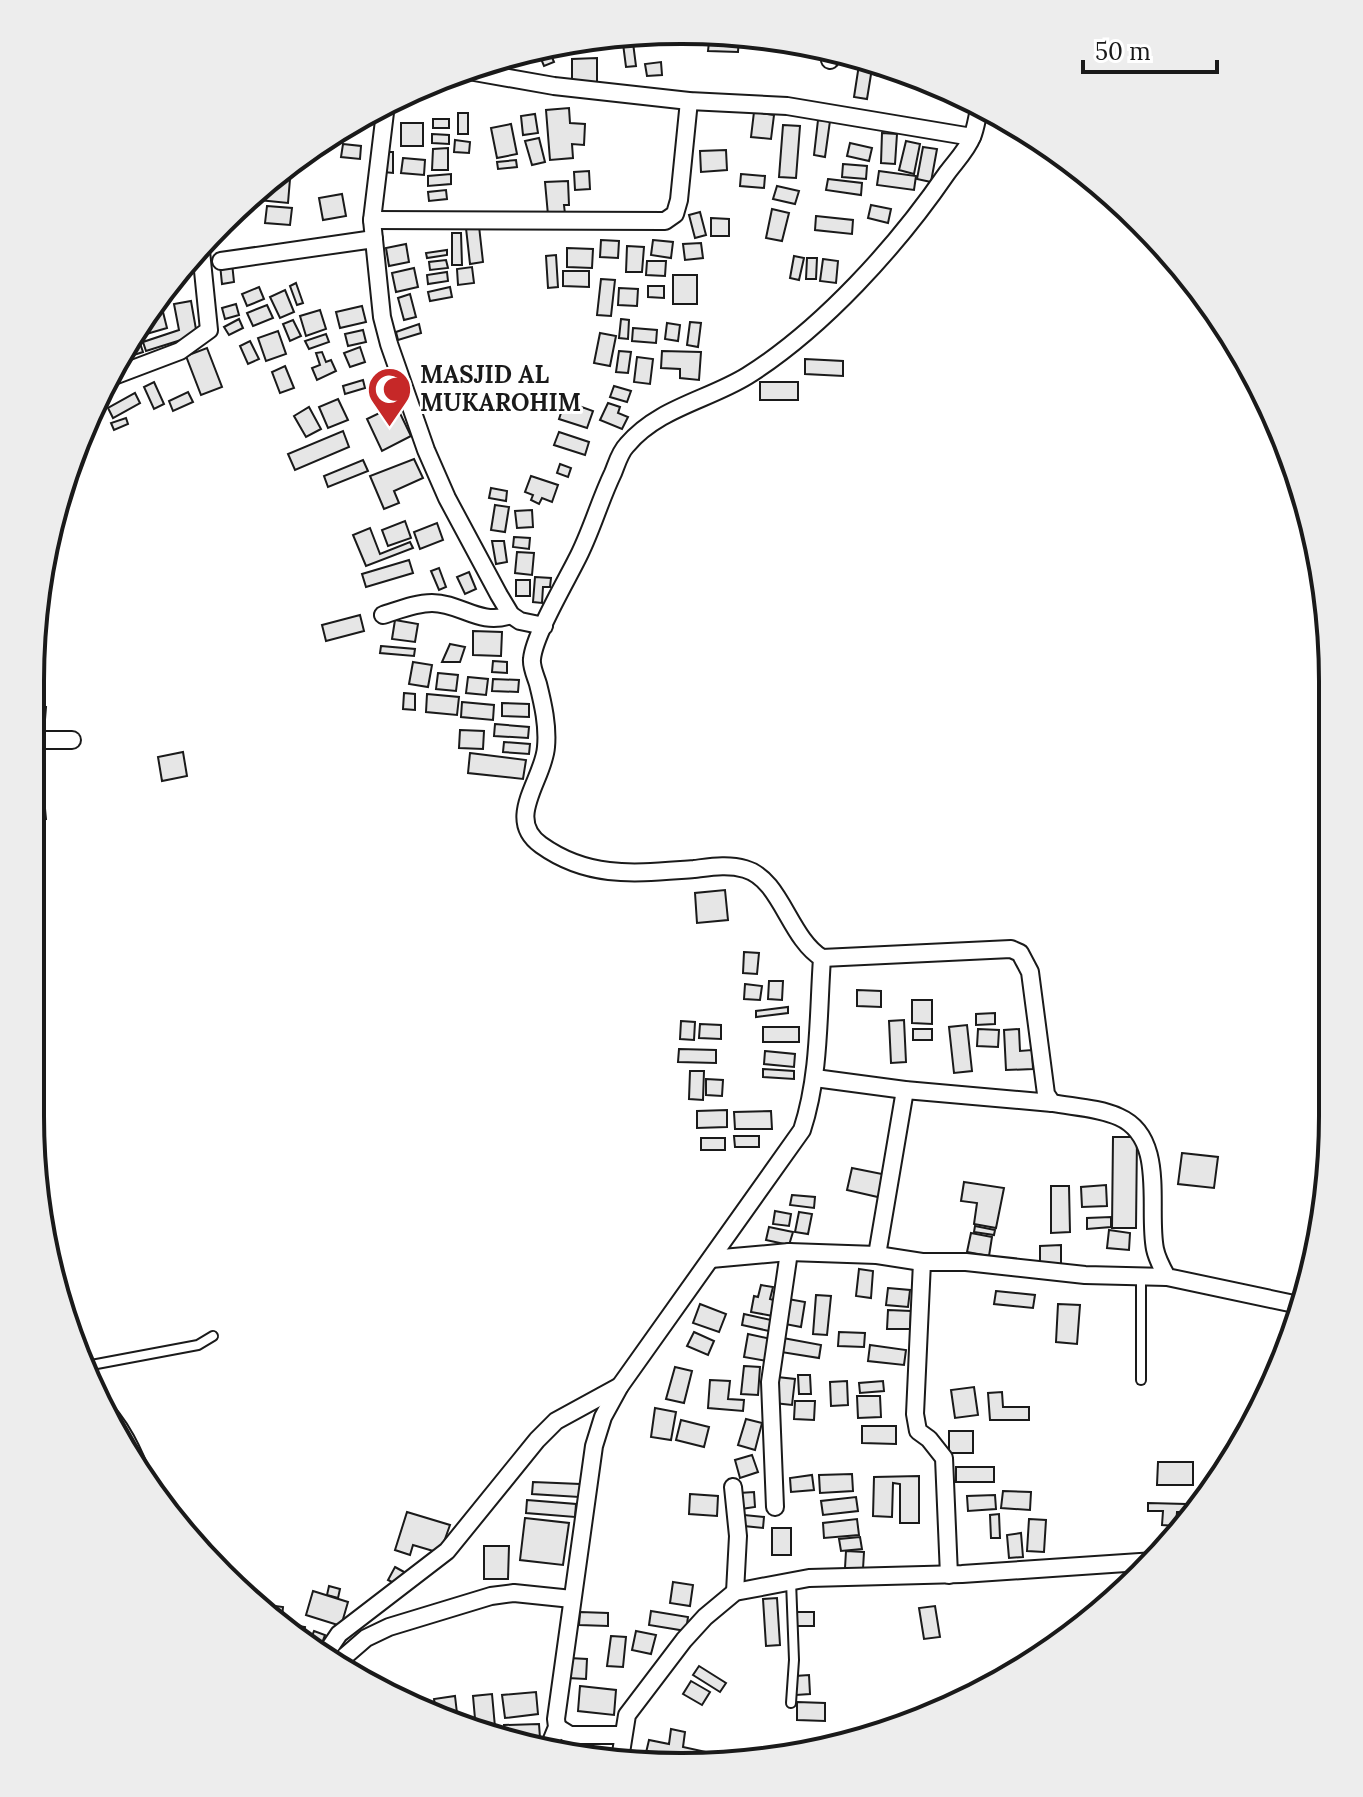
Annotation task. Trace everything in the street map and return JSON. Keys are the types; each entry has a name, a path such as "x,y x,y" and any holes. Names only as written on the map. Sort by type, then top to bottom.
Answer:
{"street":[{"path":"489,75 554,86 689,101 787,106 972,137"},
{"path":"372,220 665,221 675,214 679,200 689,101"},
{"path":"977,117 972,137 925,205 849,292 748,375 724,389 669,412 645,427 624,447 583,547 544,626 532,660 542,700 547,743 545,758 526,804 525,821 532,836 541,845 599,872 636,874 727,866 747,869 762,878 802,942 822,958 1011,949 1020,953 1030,972 1043,1086 1052,1103"},
{"path":"384,118 372,220 382,317 389,344 426,450 447,498 511,615 520,621 544,626"},
{"path":"221,261 374,239"},
{"path":"124,372 180,351 209,330 198,266"},
{"path":"383,615 432,603 493,619 511,615"},
{"path":"44,740 72,740"},
{"path":"552,1740 557,1727 594,1446 603,1417 620,1386 802,1130 815,1078 822,958"},
{"path":"815,1078 905,1090 1052,1103 1122,1118 1139,1135 1150,1160 1154,1247 1167,1277"},
{"path":"877,1255 905,1090"},
{"path":"711,1259 789,1252 877,1255 922,1262 966,1262 1085,1275 1167,1277 1290,1303"},
{"path":"775,1507 770,1382 789,1252"},
{"path":"922,1262 915,1414 918,1431 944,1458 949,1575"},
{"path":"330,1648 339,1634 447,1551 556,1421 620,1386"},
{"path":"733,1487 738,1536 735,1592"},
{"path":"621,1750 627,1715 705,1617 735,1592 809,1578 949,1575 1136,1562"},
{"path":"344,1657 366,1638 389,1627 491,1596 514,1593 572,1599"},
{"path":"557,1727 570,1735 622,1735"}],"lane":[{"path":"1141,1277 1141,1380"},
{"path":"95,1364 198,1345 213,1336"},
{"path":"791,1581 794,1660 791,1703"}],"building":[{"path":"709,45 738,46 738,52 708,51"},
{"path":"633,46 636,66 626,67 623,47"},
{"path":"552,57 554,62 544,66 541,60"},
{"path":"597,58 597,82 572,83 572,59"},
{"path":"661,62 662,75 647,76 645,64"},
{"path":"858,70 871,74 867,99 854,97"},
{"path":"569,108 570,123 585,124 584,145 572,144 573,158 550,160 546,110"},
{"path":"754,112 774,115 771,139 751,137"},
{"path":"458,113 468,113 468,134 458,134"},
{"path":"535,114 538,133 523,135 521,116"},
{"path":"433,119 449,119 449,128 433,128"},
{"path":"818,120 830,121 825,157 814,155"},
{"path":"401,123 423,123 423,146 401,146"},
{"path":"511,124 517,154 497,158 491,128"},
{"path":"783,125 800,126 796,178 779,177"},
{"path":"882,133 897,134 895,164 881,163"},
{"path":"432,134 449,135 449,144 432,143"},
{"path":"539,138 545,162 532,165 525,141"},
{"path":"455,140 470,142 469,153 454,152"},
{"path":"906,141 920,144 914,174 899,170"},
{"path":"850,143 872,148 869,161 847,156"},
{"path":"343,144 361,146 360,159 341,157"},
{"path":"923,147 937,149 931,182 917,179"},
{"path":"448,148 448,170 432,170 433,149"},
{"path":"726,150 727,170 701,172 700,151"},
{"path":"385,152 393,152 393,173 384,172"},
{"path":"403,158 425,160 424,175 401,173"},
{"path":"516,160 517,167 498,169 497,162"},
{"path":"843,164 867,166 866,179 842,177"},
{"path":"589,171 590,189 575,190 574,172"},
{"path":"879,171 916,176 914,190 877,185"},
{"path":"451,174 451,184 428,186 428,176"},
{"path":"741,174 765,176 764,188 740,186"},
{"path":"290,179 288,203 263,200"},
{"path":"828,179 862,183 861,195 826,190"},
{"path":"568,181 569,205 564,205 565,214 548,215 545,182"},
{"path":"777,186 799,191 795,204 773,199"},
{"path":"446,190 447,199 429,201 428,192"},
{"path":"342,194 346,216 323,220 319,198"},
{"path":"871,205 891,209 888,223 868,218"},
{"path":"267,206 292,208 290,225 265,223"},
{"path":"772,209 789,213 782,241 766,238"},
{"path":"700,212 706,235 695,238 689,215"},
{"path":"816,216 853,220 852,234 815,230"},
{"path":"711,218 729,219 729,236 711,236"},
{"path":"479,226 483,262 470,264 466,228"},
{"path":"452,233 461,233 462,265 452,265"},
{"path":"601,240 619,241 618,258 600,257"},
{"path":"653,240 673,242 671,258 651,255"},
{"path":"701,243 703,258 685,260 683,244"},
{"path":"406,244 409,262 389,266 386,248"},
{"path":"627,246 644,247 642,272 626,272"},
{"path":"567,248 593,249 592,268 567,267"},
{"path":"447,250 447,255 427,258 426,253"},
{"path":"556,255 558,287 548,288 546,256"},
{"path":"794,256 804,258 799,280 790,278"},
{"path":"807,258 817,258 816,279 806,279"},
{"path":"823,259 838,261 836,283 820,281"},
{"path":"446,260 448,268 430,270 429,262"},
{"path":"647,261 666,261 665,276 646,275"},
{"path":"232,263 234,282 222,284 220,264"},
{"path":"472,267 474,283 458,285 457,269"},
{"path":"414,268 418,287 396,292 392,273"},
{"path":"563,271 589,271 589,287 563,286"},
{"path":"447,272 448,281 428,284 427,275"},
{"path":"673,275 697,275 697,304 673,304"},
{"path":"601,279 615,280 611,316 597,315"},
{"path":"296,283 303,303 297,305 290,286"},
{"path":"648,286 664,286 664,298 648,297"},
{"path":"259,287 264,299 247,306 242,294"},
{"path":"450,287 452,297 430,301 428,292"},
{"path":"619,288 638,289 637,306 618,305"},
{"path":"285,290 294,312 280,318 270,297"},
{"path":"410,294 416,317 404,320 398,298"},
{"path":"191,301 197,335 146,351 143,342 179,330 174,304"},
{"path":"236,304 239,315 225,319 222,308"},
{"path":"267,305 273,318 253,326 247,313"},
{"path":"362,306 366,322 340,328 336,312"},
{"path":"320,310 326,329 306,336 300,316"},
{"path":"162,312 167,328 147,334 151,327"},
{"path":"239,319 243,328 229,335 224,327"},
{"path":"621,319 629,320 628,339 619,338"},
{"path":"293,320 301,336 290,341 283,324"},
{"path":"690,322 701,323 698,347 687,345"},
{"path":"667,323 680,325 678,341 665,339"},
{"path":"419,324 421,333 398,340 396,332"},
{"path":"633,328 657,330 656,343 632,341"},
{"path":"363,330 366,342 348,346 345,334"},
{"path":"278,331 286,354 266,361 258,338"},
{"path":"600,333 616,336 610,366 594,363"},
{"path":"326,334 329,342 309,349 305,341"},
{"path":"250,341 259,359 248,364 240,346"},
{"path":"360,347 365,362 350,367 344,353"},
{"path":"207,348 222,387 201,395 186,356"},
{"path":"619,351 631,352 628,373 616,372"},
{"path":"662,351 701,352 699,380 680,378 680,369 661,368"},
{"path":"322,352 326,362 331,360 336,371 317,380 312,368 320,365 316,353"},
{"path":"637,357 653,359 650,384 634,382"},
{"path":"805,359 843,361 843,376 805,374"},
{"path":"285,366 294,388 280,393 272,372"},
{"path":"363,380 365,388 345,394 343,386"},
{"path":"154,382 164,404 154,409 144,387"},
{"path":"760,382 798,382 798,400 760,400"},
{"path":"614,386 631,391 627,402 610,397"},
{"path":"188,392 193,402 173,411 169,401"},
{"path":"135,393 140,403 113,418 108,408"},
{"path":"338,399 348,420 328,428 319,407"},
{"path":"565,401 593,411 587,428 559,419"},
{"path":"608,403 620,407 618,413 628,417 622,429 600,420"},
{"name":"MASJID AL MUKAROHIM","path":"396,405 411,436 382,451 367,419"},
{"path":"309,407 321,429 306,437 294,416"},
{"path":"126,418 128,424 114,430 111,423"},
{"path":"343,431 349,447 295,470 288,454"},
{"path":"559,432 589,442 585,455 554,445"},
{"path":"414,459 423,478 394,491 399,503 384,509 370,476"},
{"path":"363,460 368,471 328,487 324,476"},
{"path":"560,464 571,468 568,477 557,473"},
{"path":"531,476 558,485 552,502 542,498 539,504 531,500 533,495 525,492"},
{"path":"491,488 507,491 506,501 489,498"},
{"path":"495,505 509,507 505,532 491,530"},
{"path":"532,510 533,527 517,528 515,511"},
{"path":"405,521 411,538 388,546 382,530"},
{"path":"437,523 443,540 420,549 414,532"},
{"path":"370,528 380,554 410,542 413,548 366,566 353,535"},
{"path":"514,537 530,538 529,549 513,547"},
{"path":"492,541 504,541 507,562 496,564"},
{"path":"517,552 534,553 532,575 515,573"},
{"path":"409,560 413,573 366,587 362,574"},
{"path":"439,568 446,587 439,590 431,571"},
{"path":"469,572 476,589 465,594 457,577"},
{"path":"535,577 551,578 550,587 543,587 542,603 533,602"},
{"path":"516,580 530,580 530,596 516,596"},
{"path":"360,615 364,631 326,641 322,625"},
{"path":"395,620 418,624 415,642 392,639"},
{"path":"473,631 502,632 501,656 473,655"},
{"path":"450,644 465,647 460,662 442,662"},
{"path":"381,646 415,649 414,656 380,653"},
{"path":"493,661 507,662 507,673 492,672"},
{"path":"413,662 432,665 428,687 409,684"},
{"path":"438,673 458,675 456,691 436,689"},
{"path":"468,677 488,679 486,695 466,693"},
{"path":"493,679 519,680 518,692 492,691"},
{"path":"404,693 415,694 415,710 403,709"},
{"path":"427,694 459,697 457,715 426,712"},
{"path":"462,702 494,705 493,720 461,717"},
{"path":"502,703 529,704 529,717 502,716"},
{"path":"495,724 529,727 528,738 494,736"},
{"path":"460,730 484,731 483,749 459,748"},
{"path":"504,742 530,744 529,754 503,752"},
{"path":"183,752 187,776 162,781 158,757"},
{"path":"470,753 526,760 523,779 468,773"},
{"path":"725,890 728,920 697,923 695,893"},
{"path":"744,952 759,953 757,974 743,973"},
{"path":"769,981 783,981 782,1000 768,999"},
{"path":"745,984 762,986 760,1000 744,999"},
{"path":"857,990 881,991 881,1007 857,1006"},
{"path":"912,1000 932,1000 932,1024 912,1023"},
{"path":"788,1007 788,1013 756,1017 756,1011"},
{"path":"995,1013 995,1024 976,1025 976,1014"},
{"path":"904,1020 906,1062 891,1063 889,1021"},
{"path":"681,1021 695,1022 694,1040 680,1039"},
{"path":"700,1024 721,1025 721,1039 699,1038"},
{"path":"967,1025 972,1071 954,1073 949,1027"},
{"path":"763,1027 799,1027 799,1042 763,1042"},
{"path":"913,1029 932,1029 932,1040 913,1040"},
{"path":"978,1029 999,1030 998,1047 977,1046"},
{"path":"1019,1029 1020,1051 1032,1050 1033,1069 1006,1070 1004,1030"},
{"path":"679,1049 716,1050 716,1063 678,1062"},
{"path":"765,1051 795,1054 794,1067 764,1064"},
{"path":"763,1069 794,1071 794,1079 763,1077"},
{"path":"690,1071 704,1071 703,1100 689,1099"},
{"path":"706,1079 723,1080 722,1096 706,1095"},
{"path":"727,1110 727,1127 697,1128 697,1111"},
{"path":"771,1111 772,1129 735,1129 734,1112"},
{"path":"734,1136 759,1136 759,1147 735,1147"},
{"path":"1113,1137 1137,1137 1136,1228 1112,1228"},
{"path":"701,1138 725,1138 725,1150 701,1150"},
{"path":"1182,1153 1218,1157 1214,1188 1178,1184"},
{"path":"852,1168 887,1175 882,1198 847,1190"},
{"path":"964,1182 1004,1188 996,1228 974,1224 977,1203 961,1201"},
{"path":"1106,1185 1107,1206 1082,1207 1081,1187"},
{"path":"1051,1186 1069,1186 1070,1232 1051,1233"},
{"path":"792,1195 815,1197 814,1208 790,1205"},
{"path":"775,1211 791,1214 789,1226 773,1224"},
{"path":"799,1212 812,1214 808,1234 795,1232"},
{"path":"1111,1217 1111,1227 1087,1229 1087,1218"},
{"path":"975,1226 995,1230 994,1235 974,1232"},
{"path":"769,1227 793,1232 789,1245 766,1240"},
{"path":"1109,1230 1130,1233 1129,1250 1107,1248"},
{"path":"971,1233 992,1237 989,1256 967,1252"},
{"path":"1061,1245 1061,1267 1040,1267 1040,1246"},
{"path":"859,1269 873,1271 871,1298 856,1296"},
{"path":"761,1285 773,1287 770,1299 777,1301 773,1316 751,1312 754,1296 758,1297"},
{"path":"888,1288 910,1290 908,1307 886,1305"},
{"path":"996,1291 1035,1295 1033,1308 994,1304"},
{"path":"816,1295 831,1296 827,1335 813,1334"},
{"path":"788,1299 805,1302 801,1327 785,1324"},
{"path":"700,1304 726,1314 719,1332 693,1323"},
{"path":"1058,1304 1080,1305 1077,1344 1056,1342"},
{"path":"888,1310 911,1311 910,1329 887,1329"},
{"path":"744,1314 771,1320 769,1331 742,1325"},
{"path":"694,1332 714,1341 708,1355 687,1346"},
{"path":"839,1332 865,1333 864,1347 838,1346"},
{"path":"748,1334 771,1339 767,1361 744,1357"},
{"path":"783,1338 821,1345 819,1358 781,1352"},
{"path":"870,1345 906,1350 904,1365 868,1361"},
{"path":"744,1366 760,1367 758,1395 741,1394"},
{"path":"675,1367 692,1371 684,1403 666,1399"},
{"path":"798,1375 810,1375 811,1394 799,1394"},
{"path":"777,1377 795,1379 792,1405 774,1403"},
{"path":"710,1380 730,1381 728,1399 744,1400 743,1411 708,1408"},
{"path":"847,1381 848,1405 831,1406 830,1382"},
{"path":"883,1381 884,1391 860,1393 859,1383"},
{"path":"974,1387 978,1415 955,1418 951,1390"},
{"path":"1002,1392 1003,1407 1029,1407 1029,1420 990,1420 988,1393"},
{"path":"857,1396 880,1396 881,1417 858,1418"},
{"path":"795,1401 815,1401 814,1420 794,1419"},
{"path":"655,1408 676,1412 671,1440 651,1437"},
{"path":"746,1419 762,1423 755,1450 738,1445"},
{"path":"681,1420 709,1427 704,1447 676,1440"},
{"path":"862,1426 896,1426 896,1444 862,1443"},
{"path":"949,1431 973,1431 973,1453 949,1453"},
{"path":"752,1455 758,1472 740,1478 735,1460"},
{"path":"1158,1462 1193,1462 1193,1485 1157,1485"},
{"path":"956,1467 994,1467 994,1482 956,1482"},
{"path":"852,1474 853,1491 820,1493 819,1475"},
{"path":"812,1475 814,1490 791,1492 790,1478"},
{"path":"919,1476 919,1523 900,1523 900,1484 893,1483 892,1517 873,1516 874,1477"},
{"path":"533,1482 580,1484 579,1497 532,1494"},
{"path":"1003,1491 1031,1492 1030,1510 1001,1508"},
{"path":"754,1492 755,1507 741,1509 739,1493"},
{"path":"690,1494 718,1496 717,1516 689,1514"},
{"path":"995,1495 996,1509 968,1511 967,1496"},
{"path":"856,1497 858,1511 823,1515 821,1501"},
{"path":"527,1500 576,1504 575,1517 526,1513"},
{"path":"1148,1503 1186,1504 1170,1526 1162,1525 1163,1511 1148,1511"},
{"path":"407,1512 450,1525 440,1553 413,1545 410,1555 395,1550"},
{"path":"999,1514 1000,1538 991,1538 990,1515"},
{"path":"744,1515 764,1517 763,1528 744,1526"},
{"path":"525,1518 569,1523 563,1565 520,1560"},
{"path":"857,1519 859,1535 824,1538 823,1523"},
{"path":"1029,1519 1046,1520 1044,1552 1027,1551"},
{"path":"772,1528 791,1528 791,1555 772,1555"},
{"path":"1021,1533 1023,1557 1009,1558 1007,1535"},
{"path":"860,1537 862,1549 841,1551 839,1539"},
{"path":"484,1546 509,1546 508,1579 484,1579"},
{"path":"846,1551 864,1552 863,1569 845,1568"},
{"path":"395,1567 406,1573 400,1586 388,1580"},
{"path":"673,1582 693,1585 690,1606 670,1603"},
{"path":"329,1586 340,1589 338,1598 327,1595"},
{"path":"313,1591 348,1602 341,1626 306,1615"},
{"path":"777,1598 780,1645 766,1646 763,1599"},
{"path":"935,1606 940,1637 924,1639 919,1608"},
{"path":"651,1611 688,1617 686,1631 649,1625"},
{"path":"580,1612 608,1613 608,1626 579,1625"},
{"path":"796,1612 814,1612 814,1626 796,1626"},
{"path":"314,1631 325,1635 322,1642 312,1635"},
{"path":"636,1631 656,1635 651,1654 632,1650"},
{"path":"611,1636 626,1637 623,1667 607,1666"},
{"path":"569,1658 587,1659 586,1679 568,1678"},
{"path":"699,1666 726,1683 720,1692 693,1675"},
{"path":"809,1675 810,1694 796,1695 795,1676"},
{"path":"691,1681 710,1692 702,1705 683,1694"},
{"path":"580,1686 616,1690 614,1715 578,1711"},
{"path":"536,1692 538,1714 505,1718 502,1695"},
{"path":"492,1694 495,1724 475,1718 473,1696"},
{"path":"455,1696 457,1711 434,1702 434,1699"},
{"path":"797,1702 825,1703 825,1721 797,1720"},
{"path":"539,1724 540,1737 504,1727"},
{"path":"671,1729 685,1732 683,1747 706,1752 646,1752 649,1740 669,1744"}],"place":[{"name":"MASJID AL MUKAROHIM","path":"389,428"}]}
